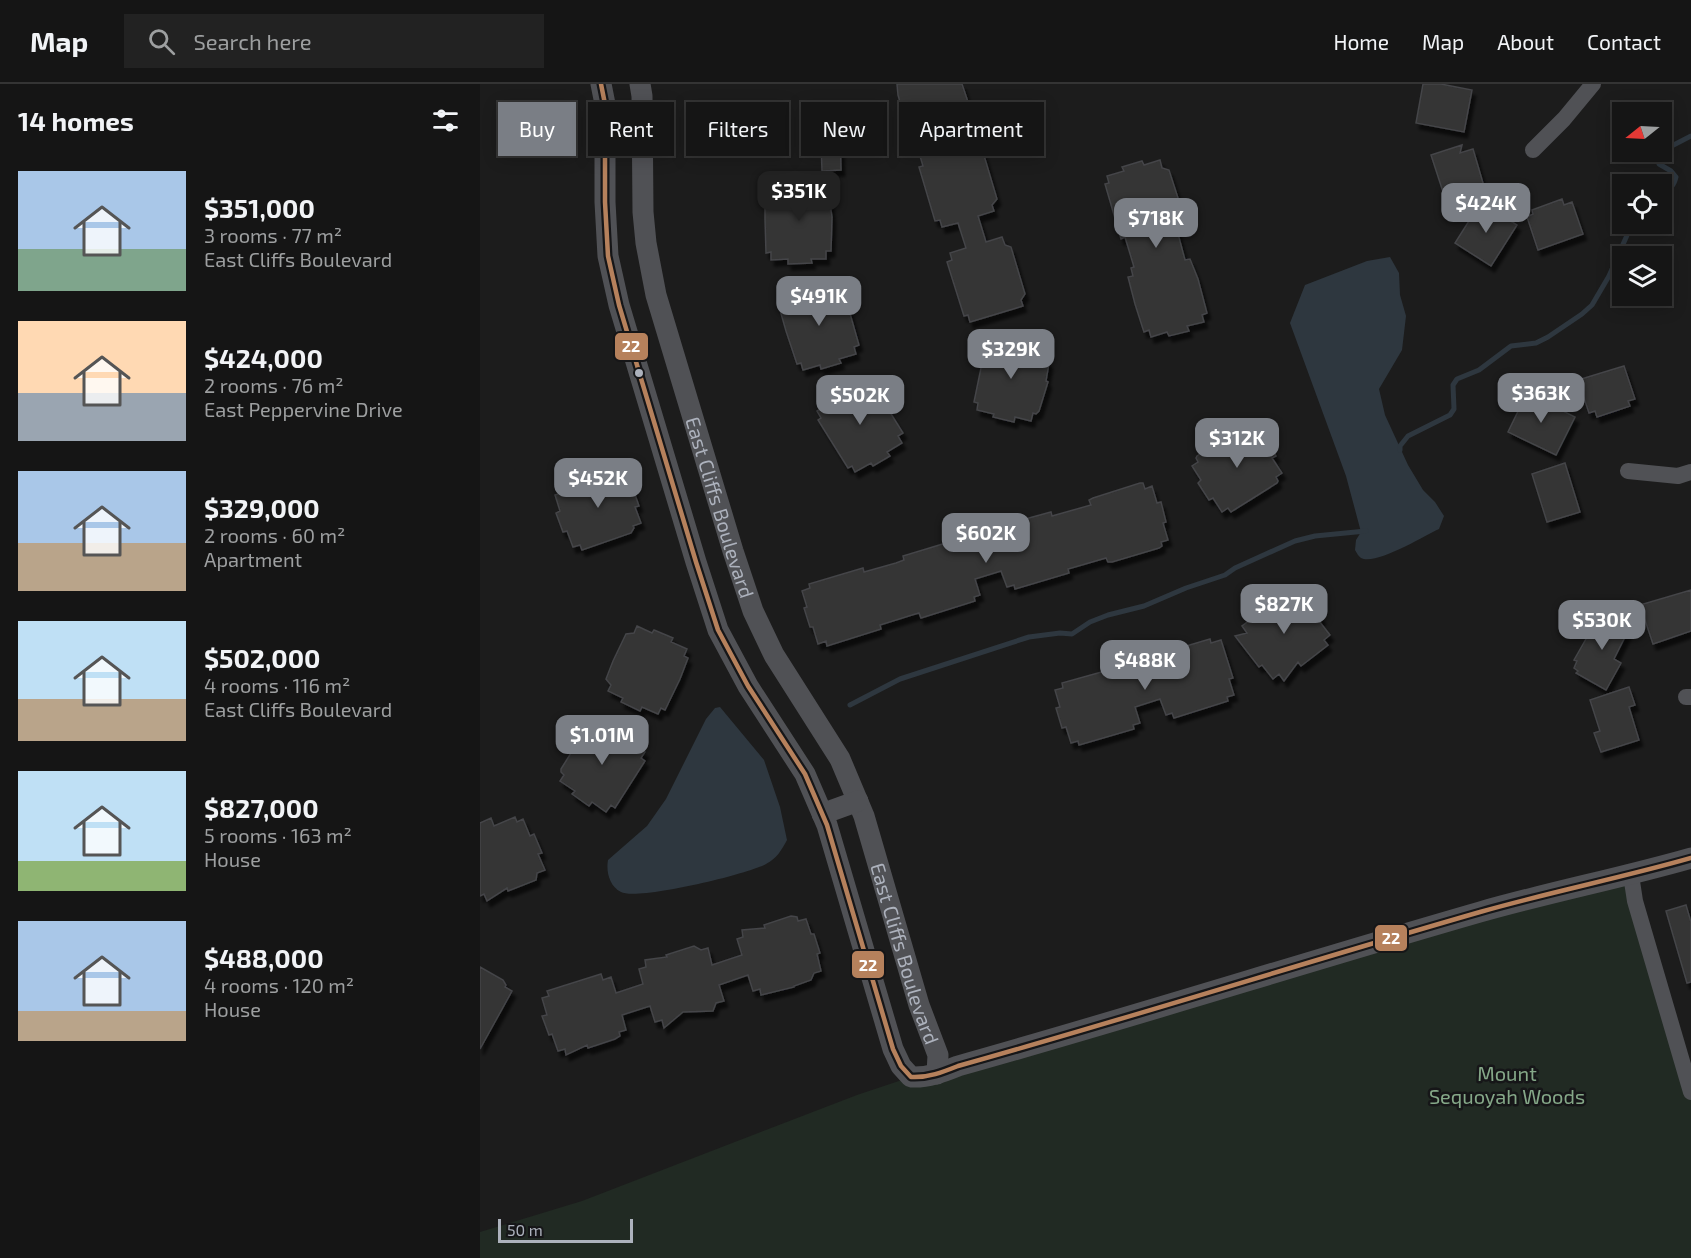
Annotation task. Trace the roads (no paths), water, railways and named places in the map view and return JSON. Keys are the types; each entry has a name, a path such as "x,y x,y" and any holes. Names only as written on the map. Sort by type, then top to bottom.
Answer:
{"street":[{"name":"East Cliffs Boulevard","path":"601,84 605,104 605,202 608,256 619,305 718,630 748,686 805,774 822,814 893,1049 901,1066 910,1077 921,1078 937,1074 939,1055 919,1005 864,816 840,759 774,655 753,611 656,295 646,243 643,212 640,84"},
{"path":"1533,150 1564,119 1593,84"},
{"path":"1628,471 1678,476 1691,472"},
{"path":"822,814 858,801"},
{"path":"937,1074 1483,911 1691,858"},
{"path":"1631,875 1635,901 1691,1092"}],"waterway":[{"path":"1672,146 1691,136"},
{"path":"1659,162 1676,177 1672,186"},
{"path":"1400,450 1400,446 1408,436 1450,415 1454,409 1453,385 1457,379 1479,370 1511,346 1536,343 1548,337 1592,305 1609,276 1628,234"},
{"path":"850,705 900,679 1029,637 1060,633 1072,634 1090,622 1108,615 1144,606 1225,575 1235,568 1295,541 1315,536 1366,531"}],"park label":[{"name":"Mount Sequoyah Woods","path":"1507,1084"}]}
